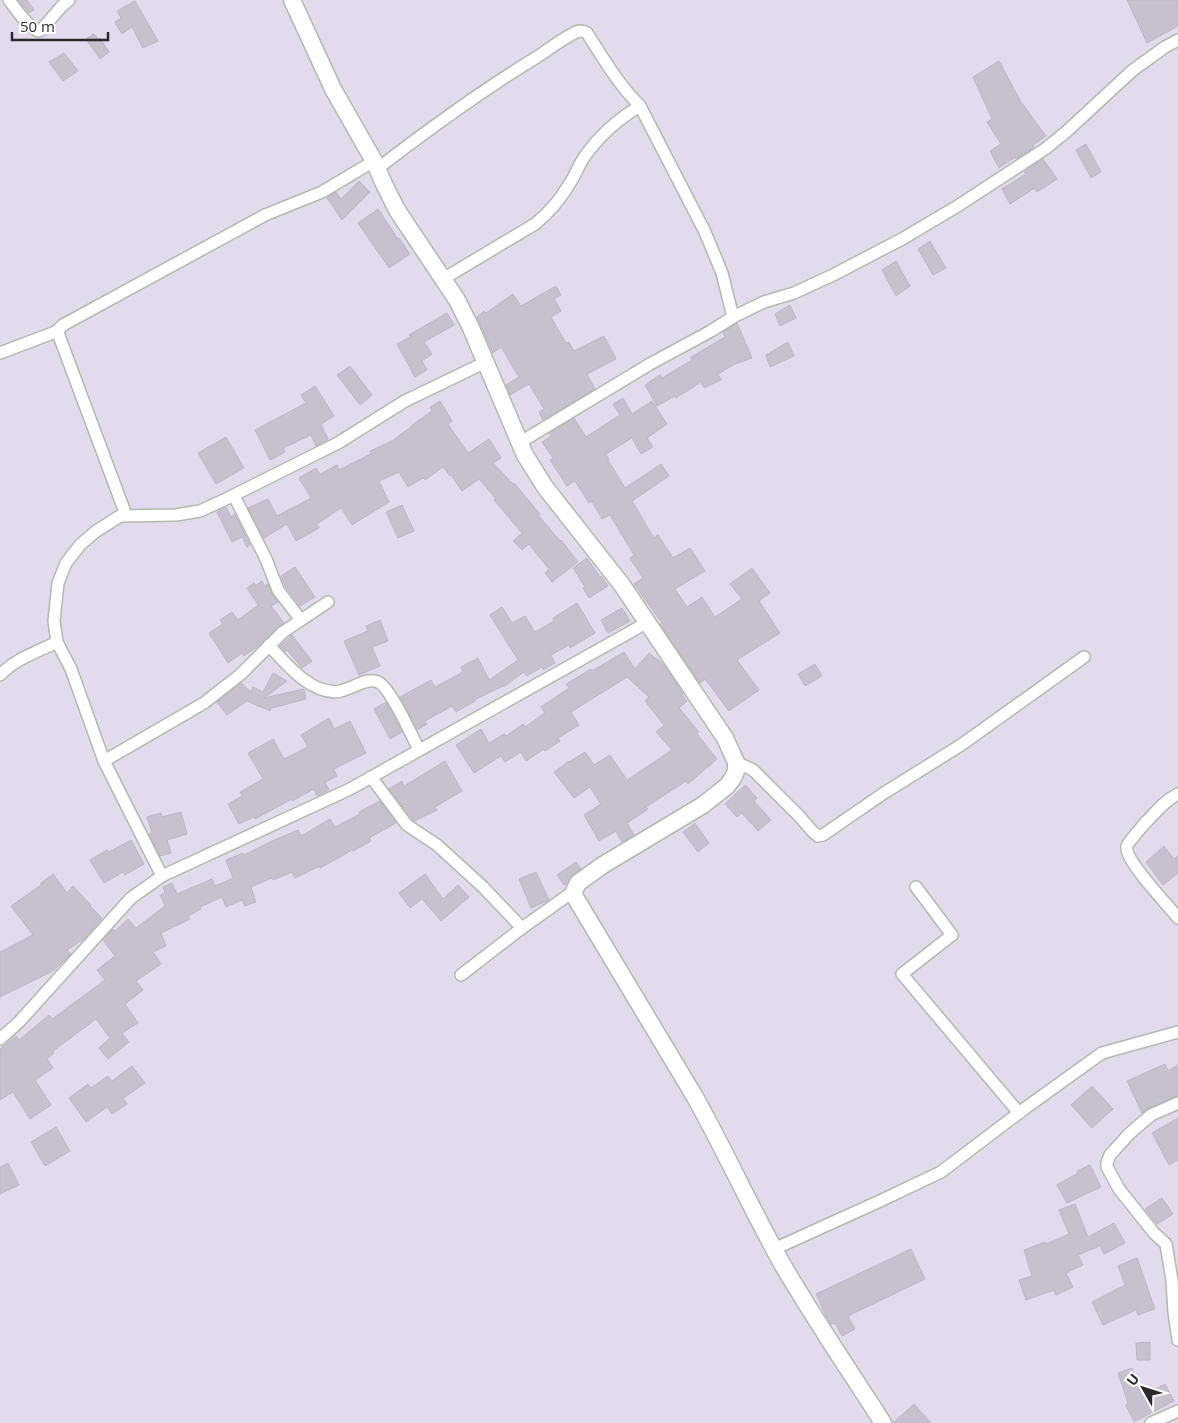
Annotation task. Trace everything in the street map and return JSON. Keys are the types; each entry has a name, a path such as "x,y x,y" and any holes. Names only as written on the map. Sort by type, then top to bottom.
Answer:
{"street":[{"path":"8,0 36,31 41,30 69,0"},
{"path":"292,0 333,89 376,165 397,210 443,279 472,328 519,443 534,471 622,585 648,622 725,738 736,762 736,771 733,778 703,806 603,865 578,883 574,891 461,975"},
{"path":"0,353 58,331 63,325 264,215 322,192 376,165 500,80 580,31 587,33 608,68 640,106 705,232 722,273 733,317"},
{"path":"519,443 650,364 733,317 764,302 794,293 833,275 956,208 1045,149 1133,70 1178,40"},
{"path":"443,279 535,224 545,216 555,207 585,156 602,135 621,117 640,106"},
{"path":"58,331 126,516"},
{"path":"162,876 104,761 71,669 57,642 54,621 58,583 66,563 80,545 95,532 120,516 176,515 200,511 234,496 338,443 405,401 486,362"},
{"path":"234,496 266,559 278,590 301,620"},
{"path":"104,761 204,703 241,674 282,632 328,602"},
{"path":"0,1039 20,1022 131,898 162,876 350,789 648,622"},
{"path":"0,675 19,660 57,642"},
{"path":"269,645 293,672 313,686 327,691 340,691 366,682 379,682 386,688 393,699 419,750"},
{"path":"736,762 753,770 813,832 818,836 823,835 884,793 961,745 1084,657"},
{"path":"371,777 407,825 437,845 483,887 522,928"},
{"path":"1178,794 1162,804 1127,846 1128,856 1135,867 1178,918"},
{"path":"916,887 952,935 902,974 1019,1113"},
{"path":"574,891 575,897 699,1104 774,1248 827,1336 883,1423"},
{"path":"774,1248 941,1172 1102,1053 1178,1032"},
{"path":"1178,1103 1151,1115 1129,1134 1110,1155 1107,1163 1107,1167 1119,1188 1154,1233 1166,1244 1178,1340"},
{"path":"1166,1244 1178,1242"},
{"path":"1151,1423 1178,1411"}],"building":[{"path":"18,0 27,0 34,10 29,13"},
{"path":"1127,0 1178,0 1178,26 1147,43"},
{"path":"135,1 158,41 143,48 132,27 122,34 115,22 121,18 117,11"},
{"path":"94,34 98,39 100,38 109,52 100,59 86,39"},
{"path":"64,53 78,71 63,81 49,62"},
{"path":"999,61 1021,102 1046,136 1033,145 1034,147 999,168 990,151 1001,144 987,122 992,119 973,77"},
{"path":"1086,144 1101,172 1091,178 1076,150"},
{"path":"1043,159 1057,179 1037,192 1035,188 1010,204 1002,189 1026,174 1024,172"},
{"path":"359,181 370,192 342,220 327,198 336,192 341,199"},
{"path":"378,209 410,254 389,268 358,223"},
{"path":"930,241 946,268 933,275 918,249"},
{"path":"896,261 910,286 896,296 882,270"},
{"path":"556,286 561,295 554,299 561,311 551,317 566,343 569,342 574,351 604,336 616,359 587,374 595,389 543,420 539,412 544,409 529,384 510,395 506,385 519,377 501,347 493,353 477,317 513,294 521,306"},
{"path":"790,305 796,318 780,326 775,314"},
{"path":"447,313 454,325 424,342 432,354 422,361 427,370 415,377 397,344"},
{"path":"737,323 752,358 735,364 718,374 721,380 704,388 701,382 676,398 675,396 657,406 645,385 660,375 662,378 692,360 691,357 725,337 723,332"},
{"path":"788,342 794,356 770,367 766,355"},
{"path":"350,366 372,395 360,405 337,375"},
{"path":"315,386 334,416 321,424 328,439 316,446 311,435 283,448 285,452 270,460 255,430 306,403 301,395"},
{"path":"623,398 632,414 652,401 667,424 647,438 653,447 641,454 632,438 606,454 625,488 661,464 669,476 632,501 654,538 658,535 673,558 690,548 705,571 675,589 687,607 702,597 715,617 742,599 730,584 752,568 770,593 759,601 780,633 737,660 759,690 729,711 705,679 700,683 660,624 662,623 634,584 643,578 630,558 634,555 610,515 602,519 592,501 589,503 575,481 567,486 550,460 553,458 542,442 551,436 549,433 574,418 586,437 620,415 613,404"},
{"path":"440,401 452,421 448,424 468,453 489,439 501,458 493,463 514,483 578,562 552,582 545,573 549,569 529,544 522,550 513,541 522,533 479,479 462,491 443,467 425,480 423,478 408,487 399,472 379,481 389,502 352,525 341,508 317,524 319,528 296,541 287,524 264,538 248,508 268,499 277,516 311,498 299,478 316,468 320,474 337,465 339,470 371,454 370,451 392,441 432,411 430,407"},
{"path":"226,437 244,468 216,484 198,453"},
{"path":"402,505 414,531 398,538 386,512"},
{"path":"226,507 231,517 235,514 250,545 247,547 242,537 232,542 217,512"},
{"path":"587,558 608,586 589,598 583,588 585,587 573,568"},
{"path":"295,567 315,597 300,606 285,586 281,576"},
{"path":"262,581 265,586 268,584 278,602 271,606 284,623 244,656 242,653 228,663 209,633 223,624 220,620 232,612 238,620 258,605 247,588 254,583 256,585"},
{"path":"577,603 595,633 570,648 569,645 551,655 555,663 543,670 542,667 527,676 524,672 503,687 474,700 456,712 452,706 425,721 427,724 417,730 400,697 431,680 435,687 463,672 461,667 478,658 489,680 518,660 490,615 502,607 512,623 525,616 535,632 554,621 553,618"},
{"path":"622,608 630,621 608,633 601,620"},
{"path":"380,620 388,641 372,647 380,666 359,675 344,641 368,631 366,626"},
{"path":"292,635 312,661 302,668 287,650 285,652 280,646"},
{"path":"624,652 635,669 649,653 664,665 687,701 679,708 699,732 697,734 717,759 688,784 686,781 646,807 648,809 627,823 634,835 622,842 616,831 599,841 584,815 601,804 590,787 574,798 554,772 585,752 594,765 610,755 627,780 672,750 656,732 664,725 645,701 649,697 627,677 571,712 579,725 558,738 560,741 545,751 544,749 526,761 521,752 505,762 501,756 474,773 456,745 481,729 489,743 504,734 506,736 523,724 525,727 545,713 541,707 569,688 566,684"},
{"path":"815,664 822,676 805,686 798,674"},
{"path":"273,673 287,681 264,698 304,689 306,699 272,708 270,711 247,701 227,715 217,702 241,683 251,692 253,687 263,692"},
{"path":"386,702 402,732 390,739 374,709"},
{"path":"329,718 334,729 350,721 366,753 334,769 337,776 325,782 329,790 317,796 314,789 255,819 254,817 239,824 228,804 242,796 240,792 263,779 248,753 273,739 284,759 308,747 301,735"},
{"path":"445,761 462,791 435,807 437,810 414,821 389,789 402,781 404,786"},
{"path":"745,785 757,798 754,801 771,820 758,831 742,813 737,817 725,804"},
{"path":"380,801 396,823 369,838 371,841 320,868 320,866 295,878 292,872 251,887 256,902 245,906 242,900 226,907 222,897 200,907 201,909 188,916 190,919 161,933 166,946 153,952 161,964 136,981 143,990 125,1004 138,1023 122,1033 129,1042 108,1059 99,1048 110,1038 96,1019 53,1051 54,1053 47,1059 53,1068 35,1080 51,1105 30,1119 13,1092 0,1100 0,1049 16,1036 19,1040 49,1015 52,1019 105,980 97,970 115,956 103,940 113,929 115,931 128,919 136,928 165,906 160,895 165,893 163,887 172,883 177,894 212,879 215,886 233,878 226,860 243,853 244,855 298,830 301,836 330,819 335,827"},
{"path":"181,812 187,834 167,840 171,853 160,856 149,834 152,833 147,817 161,813 162,817"},
{"path":"695,823 709,843 698,852 683,832"},
{"path":"131,840 144,864 125,875 123,872 104,883 90,860 107,850 109,852"},
{"path":"1164,846 1174,859 1178,855 1178,873 1163,885 1146,862"},
{"path":"576,862 581,869 572,875 564,885 557,875"},
{"path":"536,872 549,900 531,908 519,879"},
{"path":"53,874 67,893 73,886 102,918 85,938 67,950 71,954 53,971 0,997 0,952 33,935 11,906"},
{"path":"425,874 443,899 458,885 469,897 441,921 422,899 410,908 399,893"},
{"path":"1165,1064 1168,1071 1178,1065 1178,1096 1148,1108 1142,1113 1127,1081"},
{"path":"132,1066 145,1083 123,1098 127,1104 112,1114 107,1107 86,1122 69,1098 88,1084 91,1088 108,1076 112,1081"},
{"path":"1092,1086 1113,1109 1092,1128 1071,1105"},
{"path":"1178,1118 1178,1160 1169,1165 1152,1133"},
{"path":"56,1127 70,1151 45,1166 31,1142"},
{"path":"8,1163 19,1185 0,1194 0,1167"},
{"path":"1090,1165 1101,1187 1067,1203 1057,1185 1078,1173 1077,1171"},
{"path":"1162,1198 1173,1214 1157,1224 1145,1209"},
{"path":"1075,1204 1088,1237 1114,1223 1125,1243 1104,1254 1100,1246 1078,1255 1083,1265 1066,1273 1073,1287 1056,1295 1054,1290 1026,1300 1019,1280 1032,1276 1024,1250 1045,1242 1046,1244 1069,1234 1059,1210"},
{"path":"911,1249 925,1279 848,1316 855,1329 842,1336 835,1323 831,1324 827,1318 816,1294"},
{"path":"1137,1258 1155,1309 1138,1315 1136,1310 1103,1325 1092,1302 1125,1285 1118,1266"},
{"path":"1150,1342 1150,1360 1137,1360 1136,1343"},
{"path":"1132,1368 1142,1396 1165,1384 1174,1401 1134,1422 1126,1405 1128,1403 1118,1373"},
{"path":"914,1404 931,1423 893,1423"}]}
